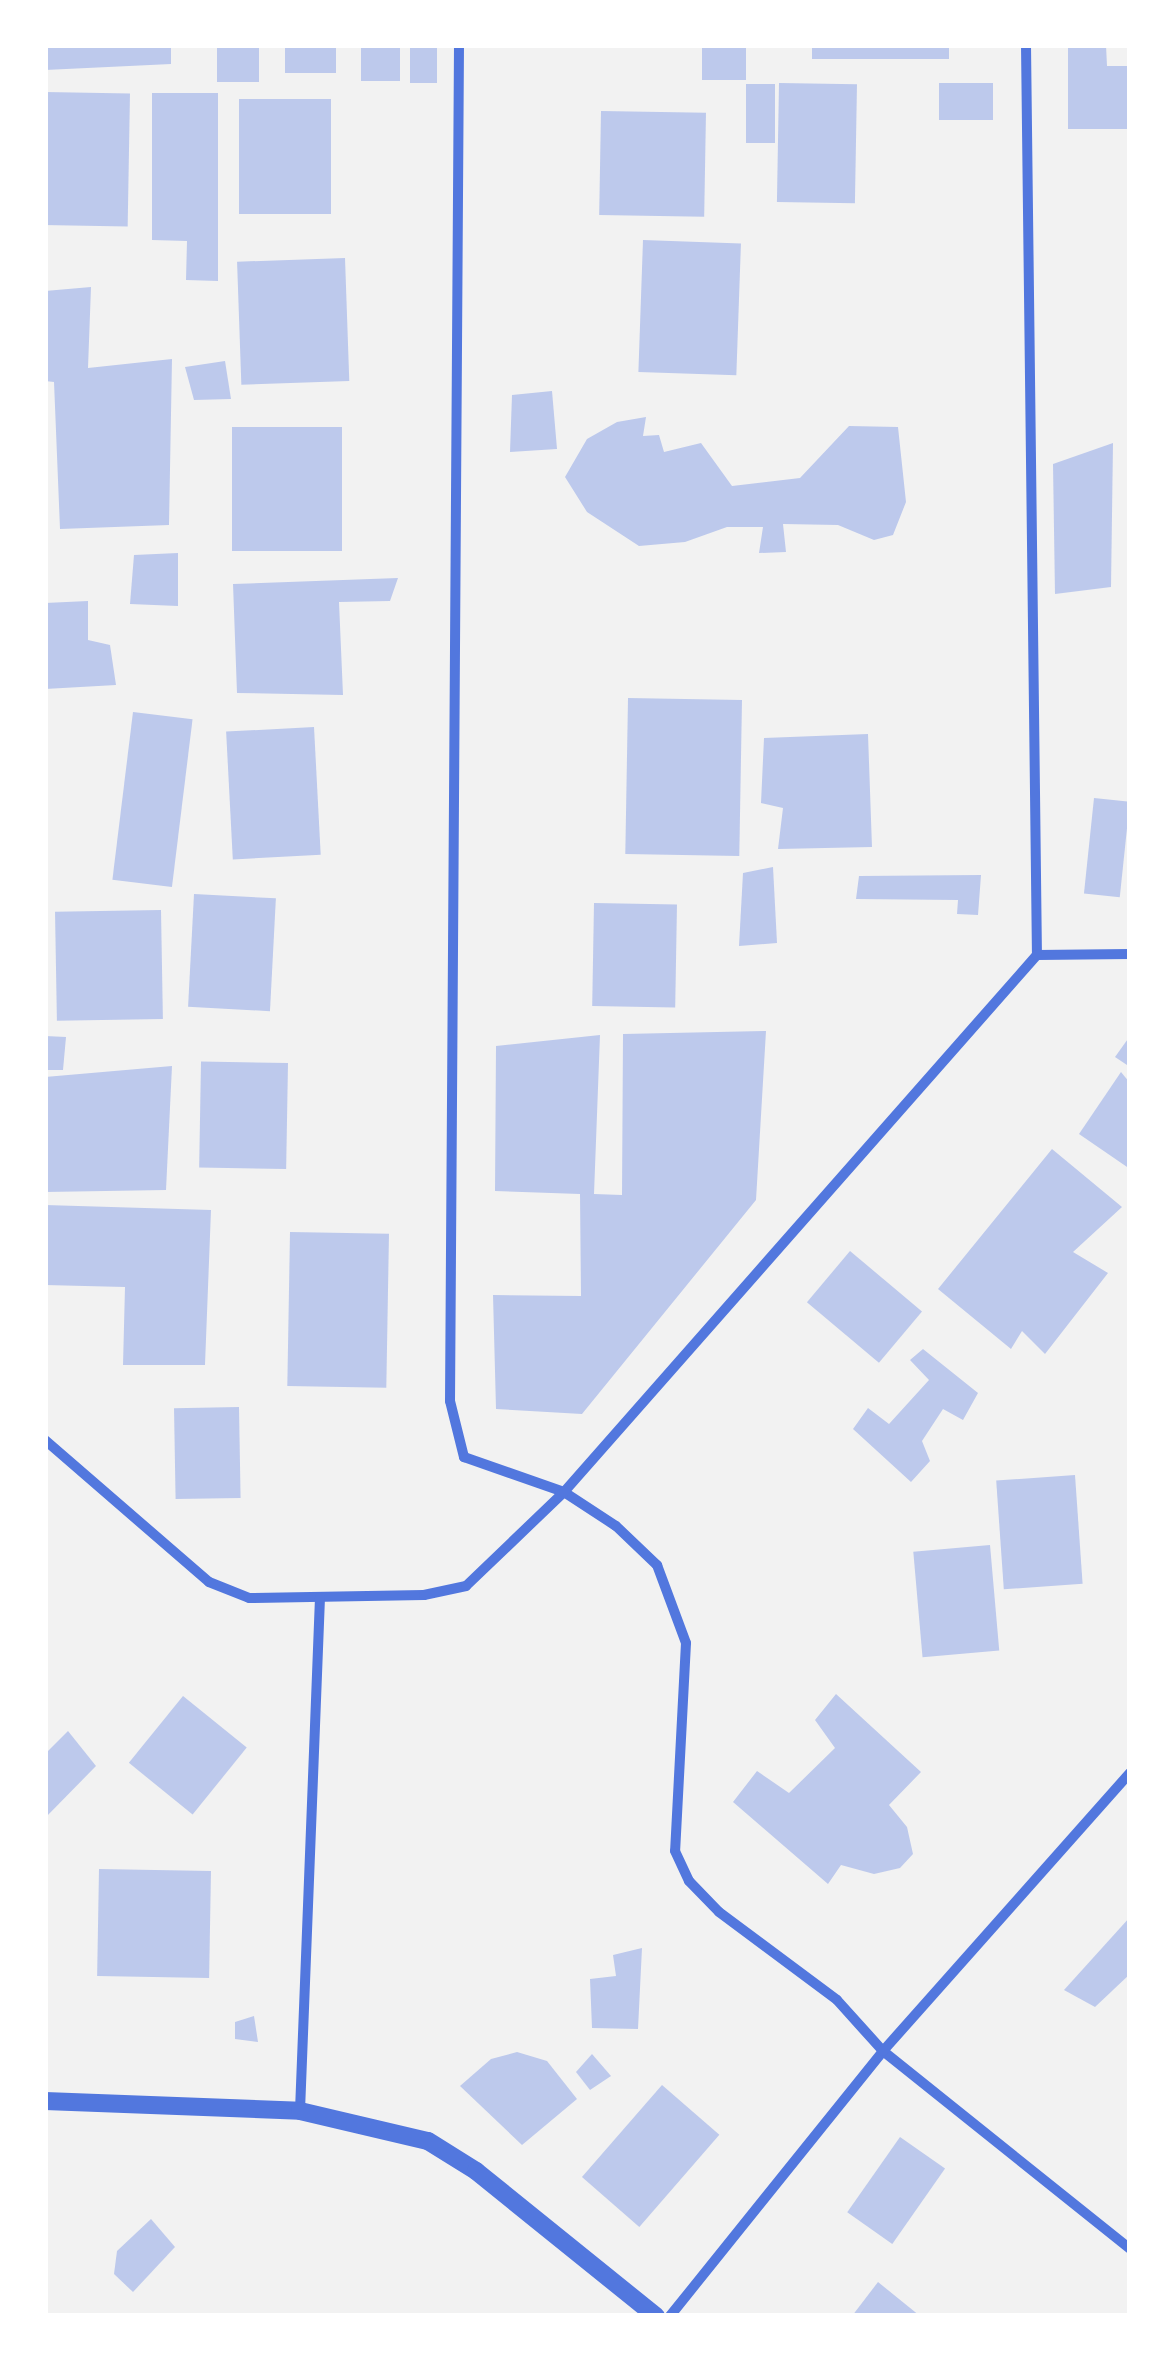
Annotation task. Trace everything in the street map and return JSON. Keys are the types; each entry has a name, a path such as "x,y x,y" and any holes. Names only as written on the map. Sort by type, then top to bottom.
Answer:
{"street":[{"path":"459,45 450,1401 464,1457 564,1492 616,1526 657,1564 686,1643 675,1851 689,1881 719,1912 837,2000 883,2050 1130,2248"},
{"path":"45,1440 209,1582 248,1598 424,1595 466,1586 564,1492 1037,954 1026,45"},
{"path":"1037,954 1130,954"},
{"path":"300,2111 320,1597"},
{"path":"670,2316 883,2050 1130,1773"},
{"path":"45,2102 300,2111 428,2141 476,2171 656,2316"}],"building":[{"path":"45,45 171,45 171,64 45,70"},
{"path":"217,45 259,45 259,82 217,82"},
{"path":"361,45 400,45 400,81 361,81"},
{"path":"410,45 437,45 437,83 410,83"},
{"path":"702,45 746,45 746,80 702,80"},
{"path":"812,45 949,45 949,59 812,59"},
{"path":"1068,45 1106,45 1107,66 1130,66 1130,129 1068,129"},
{"path":"285,48 336,48 336,73 285,73"},
{"path":"779,83 857,84 855,203 777,202"},
{"path":"939,83 993,83 993,120 939,120"},
{"path":"746,84 775,84 775,143 746,143"},
{"path":"45,92 130,93 128,226 45,225"},
{"path":"152,93 218,93 218,281 186,280 187,241 152,240"},
{"path":"239,99 331,99 331,214 239,214"},
{"path":"601,111 706,113 704,217 599,215"},
{"path":"643,240 741,243 736,375 638,372"},
{"path":"345,258 349,381 241,385 237,262"},
{"path":"91,287 88,368 172,359 169,525 60,529 54,382 45,381 45,291"},
{"path":"225,361 231,399 194,400 185,367"},
{"path":"552,391 557,449 510,452 512,395"},
{"path":"646,417 643,436 659,435 664,452 701,443 732,486 800,478 849,426 898,427 906,502 893,535 874,540 838,525 783,524 786,552 759,553 763,527 727,527 685,542 639,546 587,512 565,477 587,439 617,422"},
{"path":"232,427 342,427 342,551 232,551"},
{"path":"1113,443 1111,587 1055,594 1053,464"},
{"path":"178,553 178,606 130,604 134,555"},
{"path":"398,578 390,601 339,602 343,695 237,693 233,584"},
{"path":"88,601 88,640 110,645 116,685 45,689 45,603"},
{"path":"628,698 742,700 739,856 625,854"},
{"path":"133,712 193,719 172,887 112,880"},
{"path":"314,727 321,855 233,859 226,732"},
{"path":"868,734 872,847 778,849 783,808 761,803 764,738"},
{"path":"1094,798 1130,802 1120,897 1084,893"},
{"path":"773,867 777,943 739,946 743,873"},
{"path":"981,875 978,915 957,914 958,900 856,899 859,876"},
{"path":"194,894 276,898 270,1011 188,1007"},
{"path":"594,903 677,904 675,1007 592,1006"},
{"path":"161,910 163,1019 57,1021 55,912"},
{"path":"766,1031 756,1200 582,1414 496,1409 493,1295 581,1296 580,1194 495,1191 496,1046 600,1035 594,1194 622,1195 623,1034"},
{"path":"45,1036 66,1037 63,1070 45,1070"},
{"path":"1130,1036 1130,1067 1115,1057"},
{"path":"201,1061 288,1063 286,1169 199,1167"},
{"path":"172,1066 166,1190 45,1192 45,1077"},
{"path":"1121,1072 1130,1083 1130,1169 1079,1134"},
{"path":"1052,1149 1122,1207 1073,1252 1108,1273 1045,1354 1022,1331 1011,1349 938,1289"},
{"path":"45,1205 211,1210 205,1365 123,1365 125,1287 45,1285"},
{"path":"290,1232 389,1234 386,1388 287,1386"},
{"path":"850,1251 922,1311 879,1363 807,1302"},
{"path":"923,1349 978,1393 963,1420 943,1409 922,1441 930,1461 911,1482 853,1429 868,1408 889,1424 929,1380 910,1360"},
{"path":"239,1407 241,1498 176,1499 174,1408"},
{"path":"1075,1475 1083,1584 1004,1589 996,1481"},
{"path":"990,1545 999,1651 923,1657 913,1552"},
{"path":"836,1694 921,1772 889,1805 907,1827 913,1854 900,1868 874,1874 841,1865 828,1884 733,1802 757,1771 789,1793 835,1748 815,1720"},
{"path":"183,1696 247,1748 193,1814 129,1763"},
{"path":"68,1731 96,1766 45,1818 45,1754"},
{"path":"99,1869 211,1871 209,1978 97,1976"},
{"path":"1130,1917 1130,1974 1095,2007 1064,1990"},
{"path":"642,1948 638,2029 592,2028 590,1979 616,1976 613,1955"},
{"path":"254,2016 258,2042 235,2039 235,2022"},
{"path":"517,2052 547,2061 577,2099 522,2145 460,2086 491,2059"},
{"path":"592,2054 611,2076 590,2090 576,2072"},
{"path":"662,2085 719,2135 639,2227 582,2177"},
{"path":"900,2137 945,2169 892,2244 847,2212"},
{"path":"151,2219 175,2247 133,2292 114,2274 117,2251"},
{"path":"878,2282 920,2316 852,2316"}]}
